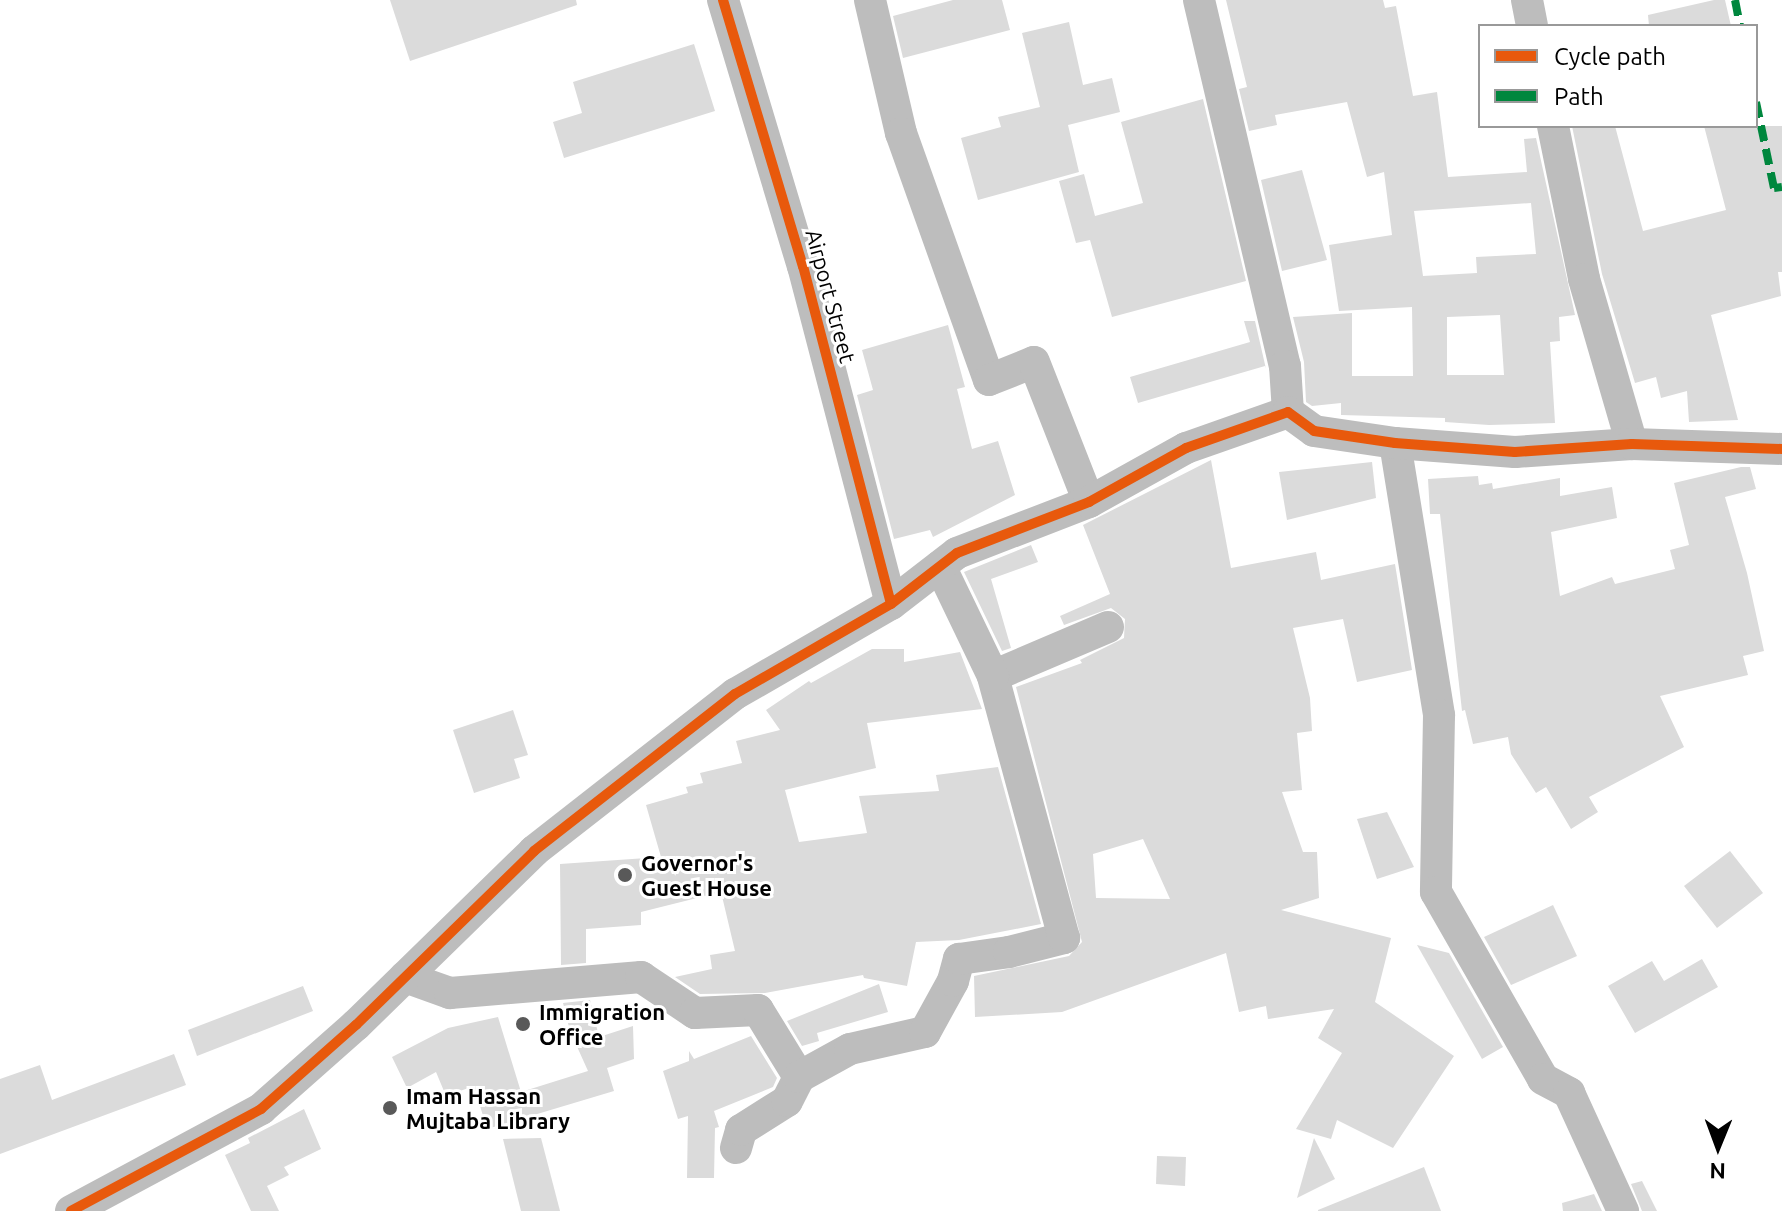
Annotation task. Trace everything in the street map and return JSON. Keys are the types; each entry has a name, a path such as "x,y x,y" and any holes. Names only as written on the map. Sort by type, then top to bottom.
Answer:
{"street":[{"name":"Airport Street","path":"723,0 803,266 891,604"},
{"path":"870,0 901,133 989,380 1034,362 1089,502"},
{"path":"1199,0 1285,366 1288,412"},
{"path":"1527,0 1532,24"},
{"path":"1553,128 1584,279 1632,444"},
{"path":"71,1211 261,1109 405,977 534,851 735,694 891,604 957,553 1089,502 1186,448 1288,412"},
{"path":"1288,412 1314,431 1395,443 1515,452 1632,444 1782,449"},
{"path":"1395,443 1439,715 1436,892 1543,1079 1569,1093 1623,1211"},
{"path":"736,1148 741,1130 787,1101 799,1077 850,1049 925,1032 953,981 959,959 1009,952 1064,938 993,676 940,566"},
{"path":"993,676 1108,627"},
{"path":"405,977 450,993 641,977 695,1013 758,1010 799,1077"}],"building":[{"path":"390,0 576,0 577,5 410,61"},
{"path":"953,0 1002,0 1010,30 903,58 893,16"},
{"path":"1226,0 1383,0 1385,8 1396,6 1413,96 1437,92 1448,177 1527,172 1524,139 1536,138 1575,315 1559,317 1560,341 1550,342 1555,423 1489,425 1445,422 1445,418 1341,415 1341,403 1312,406 1306,402 1304,362 1293,317 1352,313 1352,376 1413,376 1412,307 1339,311 1329,245 1392,235 1384,172 1367,177 1347,102 1275,115 1277,125 1249,131 1239,89 1247,87","holes":["1531,203 1536,254 1476,257 1477,273 1423,276 1414,211","1500,315 1504,375 1447,375 1447,317"]},
{"path":"1725,0 1731,24 1649,24 1648,15"},
{"path":"1069,22 1083,85 1112,78 1120,112 1068,125 1079,172 978,200 961,138 1001,127 998,117 1040,107 1022,33"},
{"path":"694,44 715,111 564,158 553,122 582,113 573,82"},
{"path":"1203,99 1246,281 1112,317 1090,240 1076,243 1059,181 1084,174 1095,216 1143,203 1121,122"},
{"path":"1782,126 1782,272 1778,272 1781,296 1711,315 1738,420 1689,422 1687,391 1661,398 1656,377 1635,383 1602,274 1572,128 1616,128 1643,231 1726,210 1705,128"},
{"path":"1302,170 1327,260 1282,271 1261,180"},
{"path":"1244,321 1255,321 1266,369 1265,366 1138,403 1130,377 1250,342"},
{"path":"948,325 965,387 957,389 972,449 998,441 1015,495 933,537 930,530 894,539 857,395 873,390 862,350"},
{"path":"1211,460 1231,568 1316,552 1321,580 1395,564 1412,670 1357,682 1343,619 1293,628 1310,698 1312,731 1297,733 1302,790 1282,792 1303,852 1317,852 1319,898 1281,910 1391,938 1375,1002 1454,1056 1393,1148 1337,1120 1331,1139 1296,1129 1342,1053 1318,1038 1334,1009 1268,1019 1266,1006 1239,1012 1226,953 1062,1012 975,1017 974,976 1069,956 1082,942 1016,687 1082,663 1080,660 1124,638 1125,619 1111,608 1064,625 1060,616 1110,594 1083,525","holes":["1143,839 1170,899 1096,898 1093,854"]},
{"path":"1372,462 1376,498 1287,520 1279,472"},
{"path":"1750,467 1756,489 1725,497 1747,573 1764,651 1743,656 1748,675 1660,696 1684,747 1589,797 1598,812 1571,829 1546,787 1536,793 1511,754 1508,737 1473,744 1465,710 1462,711 1440,514 1430,514 1428,479 1478,476 1479,485 1492,483 1493,489 1560,478 1560,496 1612,487 1617,518 1551,532 1560,596 1612,577 1615,584 1675,569 1670,550 1689,545 1674,483"},
{"path":"1031,545 1038,562 991,579 1011,648 1002,651 964,572"},
{"path":"872,649 904,649 904,662 960,652 982,709 867,723 876,768 785,790 799,842 867,833 859,796 939,791 936,775 998,767 1041,924 959,940 916,942 907,986 864,978 863,975 765,993 700,994 675,977 712,969 710,955 735,951 721,892 641,912 641,925 586,929 586,963 561,965 560,864 661,857 646,805 688,793 686,787 703,783 700,773 742,763 736,741 780,730 766,710 809,681 811,683"},
{"path":"513,710 528,755 514,759 520,778 474,793 453,730"},
{"path":"1387,812 1414,867 1377,879 1357,819"},
{"path":"1730,851 1763,893 1717,928 1684,886"},
{"path":"1553,905 1577,956 1511,985 1484,937"},
{"path":"1417,945 1449,953 1503,1047 1482,1059"},
{"path":"1702,959 1718,987 1635,1033 1608,986 1652,961 1664,981"},
{"path":"879,984 888,1012 817,1033 819,1041 802,1046 787,1021"},
{"path":"303,986 313,1011 197,1056 188,1030"},
{"path":"590,1000 599,1037 633,1026 634,1059 607,1068 614,1091 487,1129 474,1086 446,1096 436,1072 407,1088 392,1057 448,1028 498,1017 521,1092 588,1071 570,1031 563,1003"},
{"path":"751,1036 777,1078 773,1087 714,1111 719,1127 715,1128 714,1178 687,1178 688,1116 678,1119 663,1071 689,1061 689,1051 694,1059"},
{"path":"174,1054 186,1085 0,1154 0,1079 40,1065 52,1100"},
{"path":"304,1109 321,1149 284,1167 289,1175 267,1186 279,1211 251,1211 225,1155 250,1143 248,1138"},
{"path":"541,1138 560,1211 521,1211 503,1139"},
{"path":"1314,1138 1335,1179 1297,1198"},
{"path":"1157,1156 1186,1157 1185,1186 1156,1184"},
{"path":"1424,1167 1441,1211 1318,1211 1318,1210"},
{"path":"1642,1181 1657,1211 1642,1211 1631,1184"},
{"path":"1594,1194 1602,1211 1563,1211 1562,1203"}],"marked path":[{"path":"1735,0 1740,24"},
{"path":"1758,112 1774,188 1782,187"}],"cycle path":[{"path":"723,0 803,266 891,604"},
{"path":"71,1211 261,1109 356,1025 534,851 735,694 891,604 957,553 1089,502 1186,448 1288,412 1314,431 1395,443 1515,452 1632,444 1782,449"}],"place":[{"name":"Governor's Guest House","path":"625,875"},
{"name":"Immigration Office","path":"523,1024"},
{"name":"Imam Hassan Mujtaba Library","path":"390,1108"}]}
